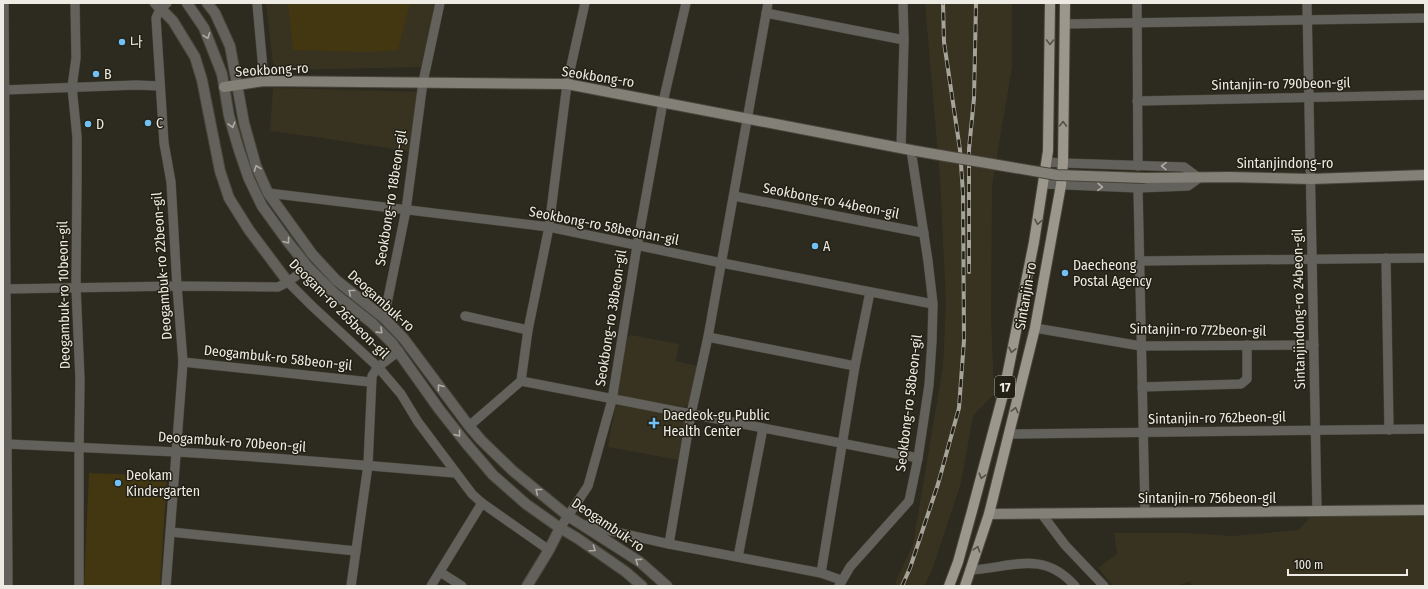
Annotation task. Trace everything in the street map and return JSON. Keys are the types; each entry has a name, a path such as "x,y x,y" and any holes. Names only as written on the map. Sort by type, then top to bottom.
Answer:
{"main road":[{"name":"Sintanjin-ro","path":"949,586 958,562 997,418 1032,254 1048,151 1050,3"},
{"name":"Sintanjin-ro","path":"965,586 989,514 1010,434 1035,328 1061,185 1065,3"},
{"name":"Seokbong-ro","path":"224,87 264,81 567,84 909,150 1057,175 1145,178"},
{"name":"Sintanjindong-ro","path":"1145,178 1311,179 1425,175"},
{"path":"1032,254 1036,251 1040,251 1041,255 1039,267 1043,283"},
{"name":"Sintanjin-ro 756beon-gil","path":"989,514 1425,510"}],"street":[{"path":"4,3 8,586"},
{"name":"Deogambuk-ro 10beon-gil","path":"76,3 76,58 72,87 77,145 76,287 80,380 78,448 79,586"},
{"name":"Deogambuk-ro","path":"187,3 204,28 222,74 235,137 249,179 262,206 308,267 335,294 372,323 392,343 438,409 493,475 526,504 626,572 642,586"},
{"name":"Deogambuk-ro","path":"207,3 215,13 230,46 244,123 256,166 268,193 312,254 336,280 384,318 404,339 469,426 512,471 568,516 640,562 667,586"},
{"path":"257,3 264,81"},
{"name":"Seokbong-ro 18beon-gil","path":"384,318 406,210 423,82 440,3"},
{"path":"469,426 520,381 528,330 549,227 567,84 585,3"},
{"name":"Seokbong-ro 38beon-gil","path":"560,528 588,486 612,400 637,246 663,102 682,14 686,3"},
{"path":"669,544 691,414 722,263 768,3"},
{"name":"Seokbong-ro 58beon-gil","path":"840,583 850,567 909,501 918,458 929,385 932,341 932,285 909,150 903,3"},
{"path":"1137,3 1138,166"},
{"name":"Sintanjindong-ro 24beon-gil","path":"1307,3 1317,511"},
{"name":"Deogambuk-ro 22beon-gil","path":"161,5 156,18 160,86 164,144 171,182 183,362 166,586"},
{"name":"Deogam-ro 265beon-gil","path":"161,5 173,21 195,57 202,80 220,171 229,198 249,230 288,282 378,367 401,394 418,422 472,494 482,503 549,550"},
{"path":"766,13 904,40"},
{"path":"1065,24 1425,18"},
{"path":"4,90 136,85 160,86"},
{"name":"Sintanjin-ro 790beon-gil","path":"1137,101 1425,95"},
{"path":"1044,184 1138,188 1188,186 1199,178 1184,167 1062,164 1047,162"},
{"path":"1138,188 1145,512"},
{"name":"Seokbong-ro 58beonan-gil","path":"268,193 549,227 637,246 933,304"},
{"name":"Seokbong-ro 44beon-gil","path":"734,196 924,233"},
{"path":"1386,258 1389,430"},
{"path":"1139,261 1425,258"},
{"path":"6,289 177,286 278,287 288,282 308,267"},
{"path":"820,573 855,366 870,292"},
{"path":"465,316 528,330"},
{"name":"Sintanjin-ro 772beon-gil","path":"1035,328 1141,346 1314,345"},
{"path":"708,337 855,366"},
{"path":"1142,387 1241,384 1247,379 1247,346"},
{"path":"351,586 368,465 370,382 378,367 399,351"},
{"name":"Deogambuk-ro 58beon-gil","path":"183,362 370,382"},
{"path":"520,381 918,458"},
{"path":"738,556 762,428"},
{"name":"Sintanjin-ro 762beon-gil","path":"1010,434 1425,429"},
{"name":"Deogambuk-ro 70beon-gil","path":"7,444 176,452 368,465 455,473"},
{"path":"432,586 482,503"},
{"path":"1041,513 1065,545 1104,586"},
{"path":"584,525 669,544 738,556 820,573 840,583"},
{"path":"527,586 549,550 560,528"},
{"path":"171,532 356,551"},
{"path":"970,570 1031,562 1044,565 1058,572 1075,586"},
{"path":"440,572 462,586"}],"shaded area":[{"path":"266,3 439,3 428,67 279,70 273,64"},
{"path":"288,3 410,3 398,50 370,52 293,50"},
{"path":"925,3 1012,3 1012,67 992,186 991,316 994,394 973,416 961,483 932,570 924,586 894,586 913,544 943,367 946,302 940,178"},
{"path":"273,88 424,92 414,152 270,131"},
{"path":"631,335 679,344 676,361 697,366 689,404 685,407 618,396 616,393 627,337"},
{"path":"618,405 684,417 686,420 679,460 608,447 615,407"},
{"path":"89,473 167,476 160,586 84,586"},
{"path":"1425,513 1425,586 1191,586 1191,581 1178,586 1113,586 1098,568 1117,554 1114,533 1186,533 1232,536 1299,530 1312,514"}],"railway":[{"path":"902,586 910,568 938,484 959,408 964,340 963,193 960,150 944,42 943,3"},
{"path":"969,272 969,149 974,98 976,3"}],"place":[{"name":"나","path":"122,42"},
{"name":"B","path":"96,74"},
{"name":"C","path":"148,123"},
{"name":"D","path":"88,124"},
{"name":"A","path":"815,246"},
{"name":"Daecheong Postal Agency","path":"1065,273"},
{"name":"Daedeok-gu Public Health Center","path":"654,423"},
{"name":"Deokam Kindergarten","path":"118,483"}]}
